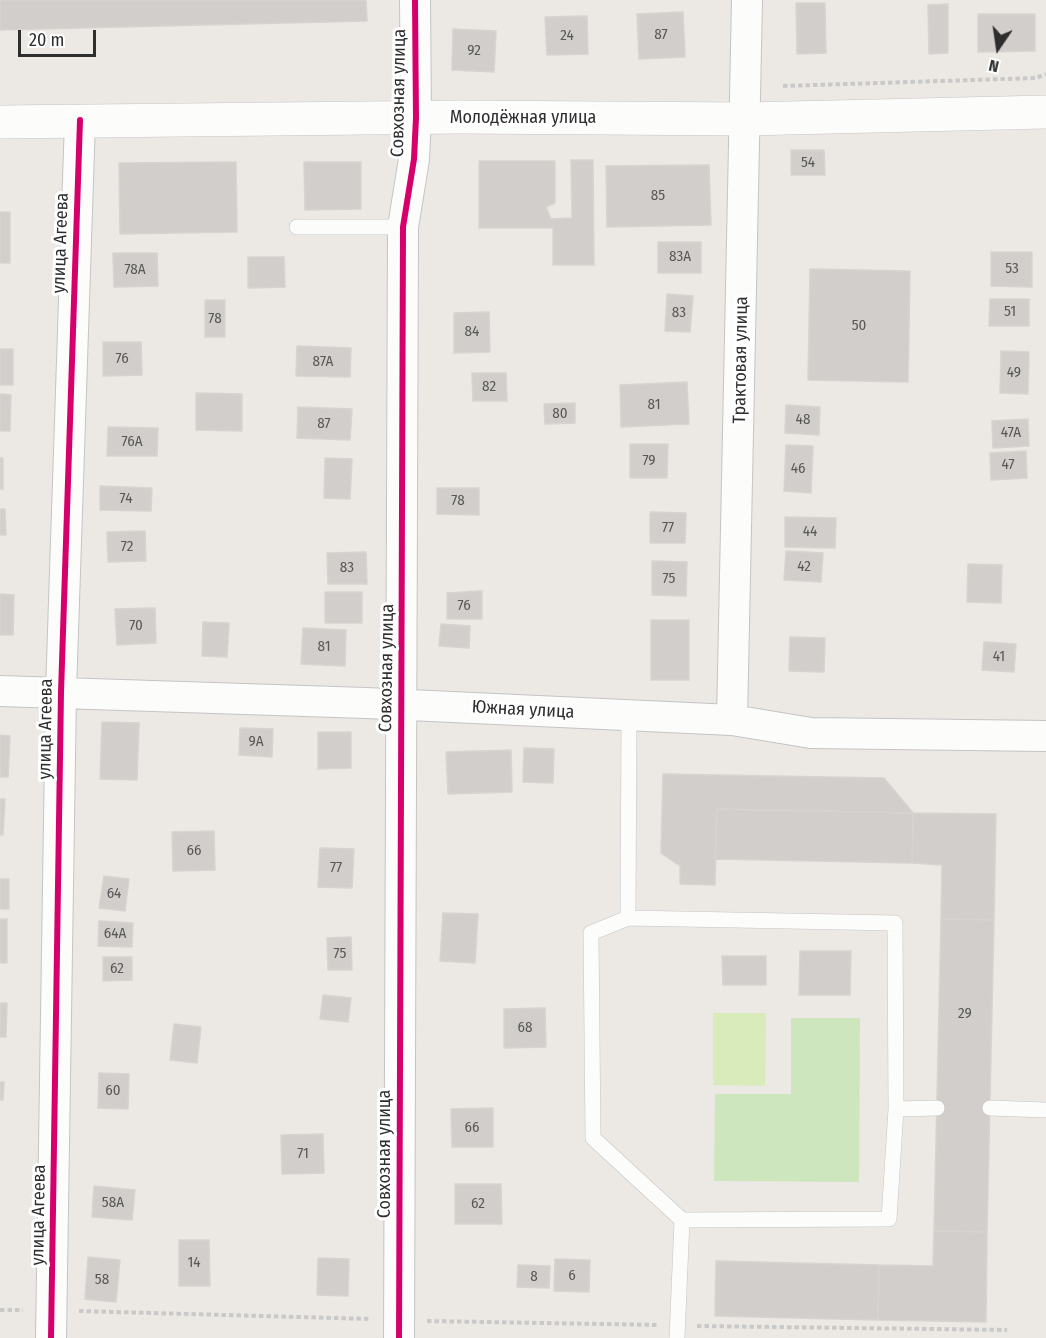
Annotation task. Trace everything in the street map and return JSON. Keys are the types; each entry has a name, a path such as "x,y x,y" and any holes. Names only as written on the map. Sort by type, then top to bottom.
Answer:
{"street":[{"name":"Совхозная улица","path":"399,1329 403,226 414,159 415,0"},
{"name":"Трактовая улица","path":"732,720 747,0"},
{"name":"Молодёжная улица","path":"0,122 416,118 746,119 1046,112"},
{"name":"улица Агеева","path":"52,1324 61,692 80,120"},
{"name":"Южная улица","path":"0,691 401,705 732,720 811,733 1046,736"}],"lane":[{"path":"297,227 403,226"},
{"path":"628,918 629,715"},
{"path":"628,918 895,923 896,1108 889,1219 682,1220 592,1138 591,933 628,918"},
{"path":"896,1108 937,1108"},
{"path":"990,1108 1046,1110"},
{"path":"677,1332 682,1220"}],"path":[{"path":"52,1324 677,1332 1006,1330"}],"green space":[{"path":"713,1013 766,1013 765,1086 713,1085"},
{"path":"791,1018 860,1018 859,1182 714,1181 715,1094 791,1094"}],"building":[{"path":"0,0 366,0 367,21 0,30"},
{"path":"796,3 825,3 826,53 797,54"},
{"path":"948,4 948,53 929,54 928,5"},
{"path":"683,12 685,57 639,59 637,14"},
{"path":"978,14 1035,14 1035,51 978,52"},
{"path":"587,16 588,54 547,55 545,17"},
{"path":"453,29 496,31 494,72 452,70"},
{"path":"791,150 824,150 825,175 791,175"},
{"path":"571,160 593,160 594,265 553,265 553,228 479,228 479,161 555,161 555,203 546,207 551,219 572,218"},
{"path":"236,162 237,232 120,234 119,163"},
{"path":"304,162 361,162 361,209 305,210"},
{"path":"709,165 711,225 607,227 606,166"},
{"path":"0,212 10,212 10,263 0,263"},
{"path":"658,242 701,242 701,273 658,273"},
{"path":"991,252 1032,252 1032,287 991,286"},
{"path":"113,253 157,253 158,286 114,287"},
{"path":"248,257 284,257 285,287 248,288"},
{"path":"810,269 910,271 908,382 808,380"},
{"path":"667,294 693,296 690,332 665,331"},
{"path":"990,299 1029,299 1029,326 989,326"},
{"path":"205,300 225,300 225,337 205,337"},
{"path":"489,312 490,352 454,353 454,313"},
{"path":"103,342 141,342 142,375 103,376"},
{"path":"297,346 351,348 350,377 296,376"},
{"path":"0,349 13,349 13,385 0,385"},
{"path":"1001,351 1029,352 1028,394 1000,393"},
{"path":"472,373 506,373 507,401 473,401"},
{"path":"687,382 689,424 621,427 620,385"},
{"path":"196,393 242,394 242,431 196,430"},
{"path":"0,394 11,395 10,431 0,431"},
{"path":"575,403 575,423 545,424 544,404"},
{"path":"786,405 820,407 819,435 785,433"},
{"path":"298,407 352,409 350,440 297,438"},
{"path":"1028,419 1029,446 993,448 992,421"},
{"path":"108,427 158,428 157,456 107,456"},
{"path":"630,444 668,444 667,478 630,478"},
{"path":"786,445 813,446 811,493 784,491"},
{"path":"1026,451 1027,478 991,480 990,453"},
{"path":"0,458 3,458 3,489 0,489"},
{"path":"325,458 352,459 350,499 324,498"},
{"path":"100,486 152,488 151,511 100,510"},
{"path":"437,488 479,488 479,515 437,514"},
{"path":"0,509 5,509 6,535 0,535"},
{"path":"650,512 686,513 685,543 650,543"},
{"path":"785,517 836,518 835,548 785,547"},
{"path":"145,531 146,561 108,562 107,532"},
{"path":"786,551 823,553 821,582 784,580"},
{"path":"366,552 367,584 328,584 327,553"},
{"path":"652,561 687,562 686,596 652,595"},
{"path":"968,564 1002,565 1001,603 967,602"},
{"path":"482,591 482,619 447,619 447,593"},
{"path":"325,592 362,592 362,623 325,623"},
{"path":"0,594 14,595 13,635 0,635"},
{"path":"155,608 156,643 117,645 115,609"},
{"path":"651,620 689,620 689,680 651,680"},
{"path":"203,622 229,623 227,657 202,656"},
{"path":"441,624 470,626 469,648 439,646"},
{"path":"303,628 346,630 345,666 301,664"},
{"path":"790,637 825,638 824,672 789,671"},
{"path":"984,642 1016,644 1014,672 982,670"},
{"path":"102,722 139,723 137,780 100,779"},
{"path":"240,728 273,729 272,757 239,755"},
{"path":"318,732 351,732 351,768 318,769"},
{"path":"0,735 10,736 8,777 0,777"},
{"path":"524,748 554,749 553,783 523,782"},
{"path":"511,750 512,792 448,794 446,752"},
{"path":"663,774 884,778 913,813 717,809 715,885 680,884 680,866 661,853"},
{"path":"0,799 5,799 3,835 0,835"},
{"path":"717,809 913,813 912,863 715,859"},
{"path":"913,813 996,814 994,920 941,919 942,865 912,863"},
{"path":"214,831 215,870 173,871 172,832"},
{"path":"320,848 354,849 352,888 318,887"},
{"path":"104,876 129,879 125,911 99,908"},
{"path":"0,879 9,879 9,909 0,909"},
{"path":"443,913 478,914 475,963 440,961"},
{"path":"0,919 7,919 7,963 0,963"},
{"path":"941,919 994,920 987,1232 934,1231"},
{"path":"99,921 133,923 132,947 98,946"},
{"path":"351,937 352,970 328,970 327,938"},
{"path":"800,951 851,951 850,995 799,995"},
{"path":"722,956 766,956 766,985 723,985"},
{"path":"103,957 132,957 132,980 103,981"},
{"path":"323,995 351,998 348,1022 320,1019"},
{"path":"0,1003 7,1003 6,1037 0,1037"},
{"path":"545,1008 546,1047 504,1048 504,1009"},
{"path":"174,1024 201,1027 197,1063 170,1060"},
{"path":"99,1073 129,1074 128,1109 98,1108"},
{"path":"0,1082 4,1082 3,1100 0,1100"},
{"path":"493,1108 493,1147 452,1147 451,1109"},
{"path":"323,1134 324,1173 282,1174 281,1135"},
{"path":"455,1184 501,1184 502,1224 455,1224"},
{"path":"94,1186 135,1190 132,1220 92,1217"},
{"path":"934,1231 987,1232 986,1322 878,1320 879,1265 933,1266"},
{"path":"179,1240 209,1240 210,1286 179,1286"},
{"path":"88,1257 120,1260 116,1302 85,1299"},
{"path":"318,1258 349,1259 348,1296 317,1295"},
{"path":"555,1259 590,1260 589,1292 554,1291"},
{"path":"716,1261 879,1265 878,1320 715,1316"},
{"path":"518,1265 550,1266 549,1288 517,1287"}],"cycle path":[{"path":"399,1338 403,227 414,159 415,0"},
{"path":"51,1338 61,692 80,120"}]}
